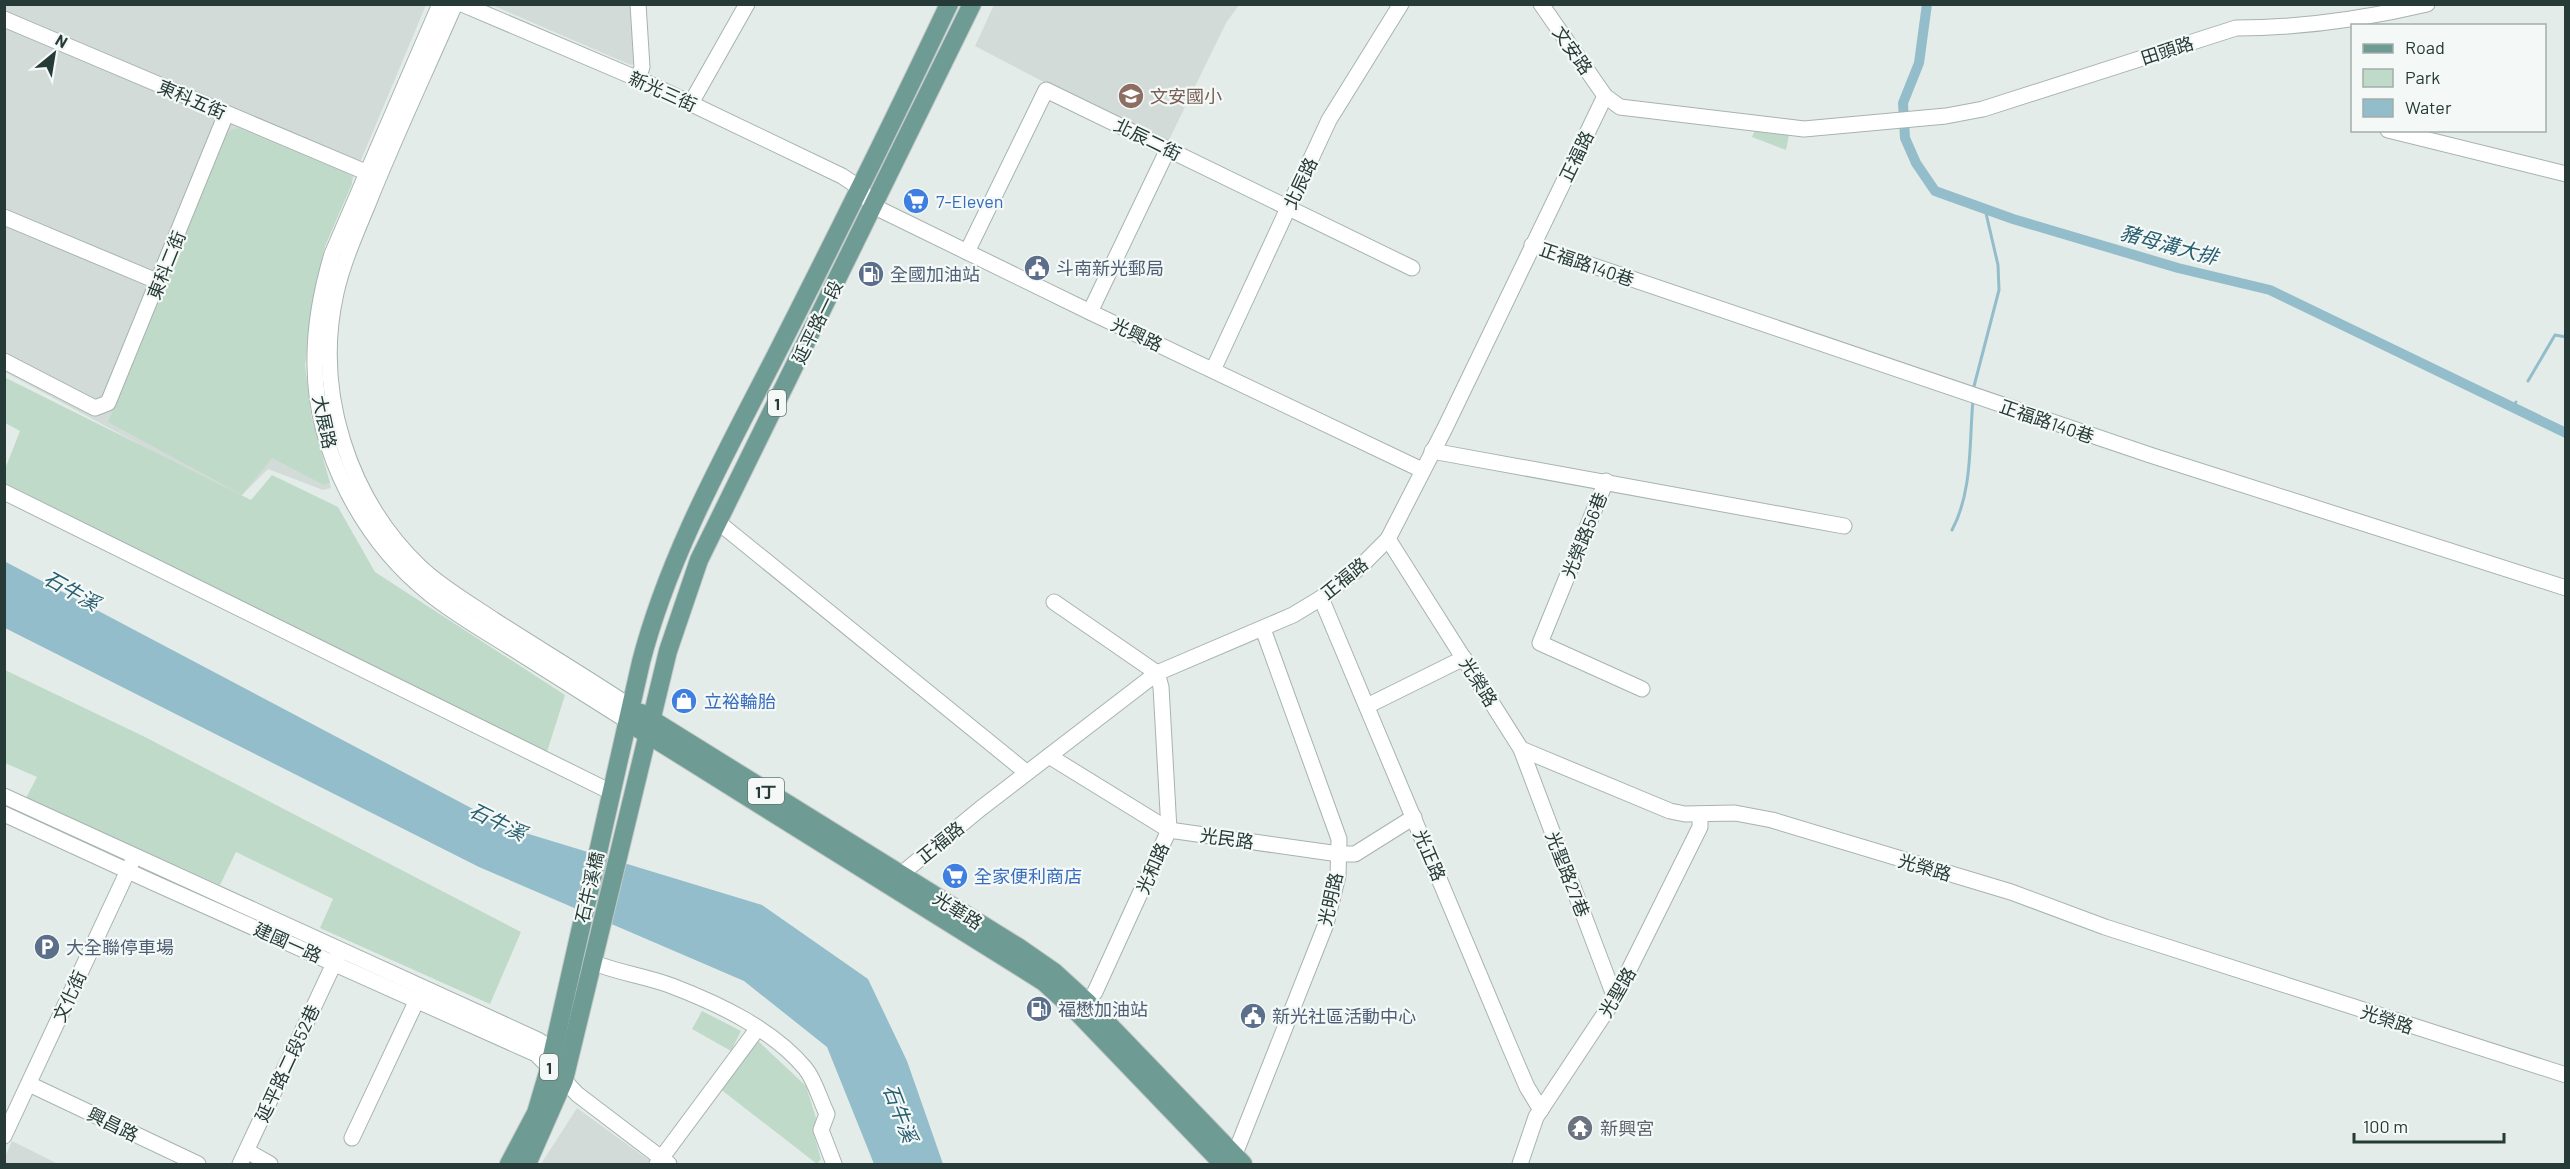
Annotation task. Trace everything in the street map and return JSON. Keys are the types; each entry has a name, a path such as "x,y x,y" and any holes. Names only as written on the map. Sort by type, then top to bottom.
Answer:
{"main road":[{"name":"延平路一段","path":"606,811 642,656 659,605 697,515 949,4"},
{"name":"延平路一段","path":"626,818 668,651 695,570 972,4"},
{"path":"797,314 816,324"},
{"path":"738,428 759,438"},
{"name":"光華路","path":"630,715 895,879 1018,947 1054,972 1083,1008 1233,1162"},
{"name":"石牛溪橋","path":"552,1049 606,811"},
{"name":"石牛溪橋","path":"592,965 626,818"},
{"name":"1","path":"527,1164 559,1096 592,965"},
{"name":"1","path":"509,1164 536,1113 549,1069 552,1049"}],"street":[{"name":"大展路","path":"440,4 373,175 336,293 330,329 331,385 342,441 368,502 396,542 421,568 450,591 630,715"},
{"name":"大展路","path":"373,175 455,4"},
{"name":"新光三街","path":"462,4 691,103 842,176 860,188"},
{"path":"638,4 642,67 638,80"},
{"path":"691,103 747,4"},
{"name":"北辰路","path":"1214,370 1329,120 1401,4"},
{"name":"文安路","path":"1541,4 1605,96"},
{"name":"田頭路","path":"1605,96 1620,107 1804,129 1912,120 1983,109 2236,28 2357,22 2427,4"},
{"name":"東科五街","path":"4,20 373,175"},
{"name":"北辰二街","path":"967,252 1046,90 1412,268"},
{"name":"正福路","path":"895,879 1026,772 1157,673 1263,629 1321,598 1359,568 1388,539 1605,96"},
{"name":"東科二街","path":"4,361 95,408 108,403 226,114"},
{"path":"2396,132 2565,174"},
{"path":"1090,312 1168,149"},
{"name":"光興路","path":"860,188 873,206 1422,470"},
{"path":"4,217 159,282"},
{"name":"正福路140巷","path":"1532,245 2150,455 2565,588"},
{"path":"1432,451 1606,481"},
{"name":"光榮路56巷","path":"1642,689 1540,643 1606,481 1844,526"},
{"path":"4,492 611,792"},
{"path":"718,522 1026,772"},
{"name":"光榮路","path":"1388,539 1521,749 1670,811 1685,814 1735,813 1772,820 2011,892 2104,927 2565,1075"},
{"name":"光正路","path":"1321,598 1515,1059 1541,1110"},
{"path":"1054,602 1157,673"},
{"name":"光明路","path":"1233,1162 1326,924 1338,876 1339,839 1263,629"},
{"path":"1367,706 1464,658"},
{"name":"光和路","path":"1083,1008 1169,830 1161,687 1157,673"},
{"name":"光聖路27巷","path":"1521,749 1616,998"},
{"name":"光民路","path":"1049,756 1169,830 1339,854 1355,854 1414,817"},
{"name":"建國一路","path":"4,796 135,856 338,956 417,1000 536,1054 577,1094 662,1162"},
{"name":"建國一路","path":"4,814 128,871 338,956 538,1040 552,1049"},
{"name":"光聖路","path":"1520,1164 1536,1118 1616,998 1700,827 1700,814"},
{"name":"文化街","path":"4,1136 135,856"},
{"name":"延平路二段52巷","path":"270,1164 243,1158 338,956"},
{"path":"592,965 672,986 758,1028 806,1069 827,1114 821,1130 834,1164"},
{"path":"352,1138 417,1000"},
{"path":"662,1162 758,1028"},
{"path":"552,1049 564,1080"},
{"name":"興昌路","path":"29,1084 198,1164"}],"shaded area":[{"path":"4,5 426,5 325,246 312,302 305,365 311,416 331,488 323,490 268,469 239,498 5,372"},
{"path":"492,5 632,5 636,60 632,65 626,63"},
{"name":"文安國小","path":"994,5 1239,5 1226,23 1166,146 975,46"},
{"path":"577,1108 650,1161 647,1164 541,1164"},
{"path":"12,1141 58,1164 5,1164 5,1157"}],"green space":[{"path":"239,128 346,173 351,176 352,184 325,246 312,302 305,365 311,416 330,483 324,485 272,458 242,495 108,422 227,134"},
{"path":"1755,130 1789,135 1786,150 1752,137"},
{"path":"4,377 251,500 272,475 338,507 375,572 565,695 546,755 5,484 5,469 20,431 5,423"},
{"path":"5,670 145,737 521,932 490,1004 320,928 333,899 236,852 220,885 26,798 37,777 5,763"},
{"path":"702,1011 741,1031 731,1051 692,1029"},
{"path":"757,1040 806,1086 816,1118 814,1135 821,1159 817,1164 719,1088"}],"water":[{"name":"石牛溪","path":"4,561 509,828 762,905 868,979 907,1061 943,1164 874,1164 827,1047 744,981 479,867 5,628"}],"waterway":[{"name":"豬母溝大排","path":"1927,4 1919,63 1903,103 1905,138 1916,163 1935,191 2013,219 2178,268 2270,290 2566,433"},
{"path":"1973,390 1999,290 1998,265 1985,209"},
{"path":"2528,381 2555,335 2566,337"},
{"path":"1952,530 1959,515 1967,483 1973,400"},
{"name":"豬母溝大排","path":"2513,407 2516,402"}],"place":[{"name":"文安國小","path":"1131,96"},
{"name":"7-Eleven","path":"916,201"},
{"name":"斗南新光郵局","path":"1037,268"},
{"name":"全國加油站","path":"871,274"},
{"name":"立裕輪胎","path":"684,701"},
{"name":"全家便利商店","path":"955,876"},
{"name":"大全聯停車場","path":"47,947"},
{"name":"福懋加油站","path":"1039,1009"},
{"name":"新光社區活動中心","path":"1253,1016"},
{"name":"新興宮","path":"1580,1128"}]}
